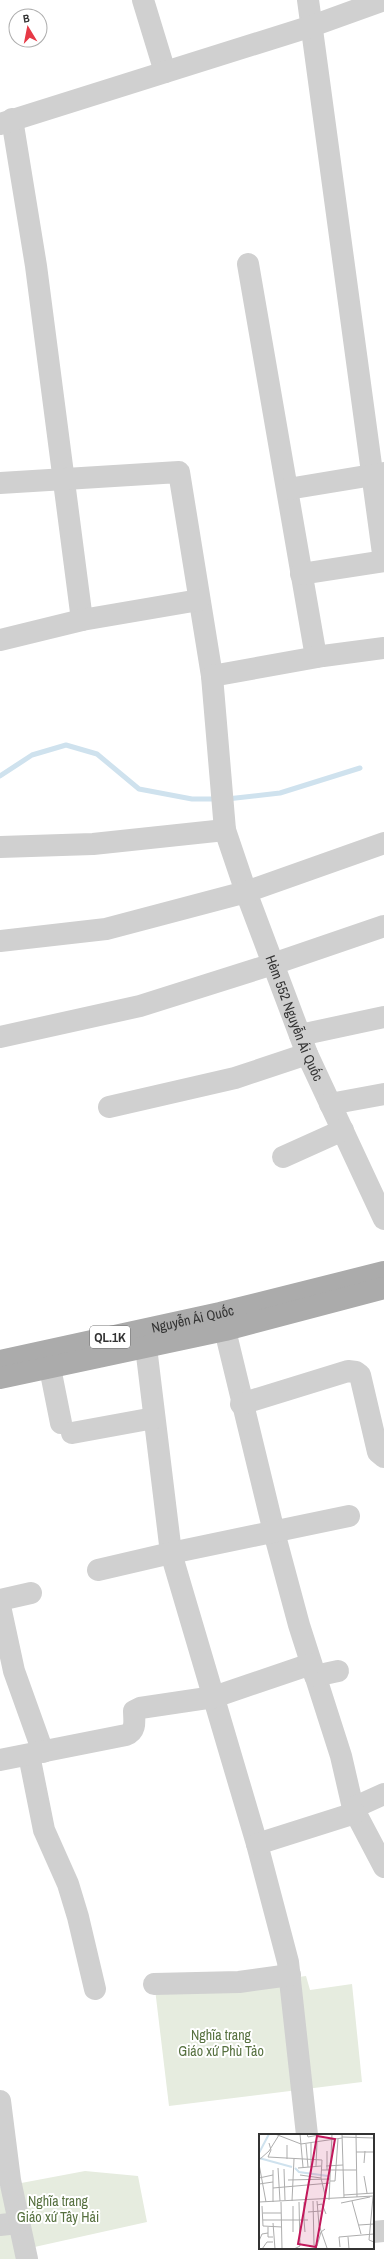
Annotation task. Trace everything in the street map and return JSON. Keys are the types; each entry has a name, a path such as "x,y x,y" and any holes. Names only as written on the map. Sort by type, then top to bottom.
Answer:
{"main road":[{"name":"Nguyễn Ái Quốc","path":"0,1378 201,1336 222,1322 384,1272"},
{"name":"Nguyễn Ái Quốc","path":"0,1361 222,1322 384,1288"}],"street":[{"path":"143,0 165,72"},
{"path":"301,574 384,561 379,474 308,0"},
{"path":"82,620 62,478 36,266 6,122 312,26 384,0"},
{"path":"248,264 316,657"},
{"name":"Hẻm 552 Nguyễn Ái Quốc","path":"62,478 179,472 212,676 225,820 246,892 304,1045 384,1219"},
{"path":"288,489 379,474"},
{"path":"0,483 62,478"},
{"path":"0,640 82,620 199,600"},
{"path":"212,676 316,657 384,648"},
{"path":"0,847 94,844 225,820"},
{"path":"0,941 106,929 246,892 384,843"},
{"path":"0,1037 140,1006 273,964 384,926"},
{"path":"109,1107 234,1078 304,1045 384,1017"},
{"path":"330,1104 384,1094"},
{"path":"283,1157 342,1130"},
{"path":"222,1322 241,1404 274,1532 313,1670 341,1756 354,1810 384,1867"},
{"path":"146,1347 171,1553 257,1844 290,1975 307,2134"},
{"path":"50,1368 66,1428 154,1418"},
{"path":"241,1404 348,1372 356,1372 360,1374 378,1452 384,1457"},
{"path":"98,1570 171,1553 349,1516"},
{"path":"0,1600 31,1593"},
{"path":"0,1606 14,1671 36,1753 44,1830 68,1884 78,1917 95,1989"},
{"path":"0,1760 126,1735 132,1731 134,1725 134,1711 140,1708 214,1697 313,1670 338,1671"},
{"path":"257,1844 354,1810 384,1794"},
{"path":"154,1984 239,1982 290,1975"},
{"path":"0,2101 9,2224 27,2259"},
{"path":"374,2232 384,2230"}],"green space":[{"name":"Nghĩa trang Giáo xứ Phù Tảo","path":"306,1976 310,1990 352,1984 362,2082 169,2106 155,1989 238,1985"},
{"name":"Nghĩa trang Giáo xứ Tây Hải","path":"85,2171 138,2176 147,2222 30,2248 16,2184"},
{"path":"6,2186 21,2259 0,2259 0,2187"}],"waterway":[{"path":"0,776 32,755 66,745 97,754 139,789 192,799 217,799"},
{"path":"227,799 280,793 360,768"}]}
